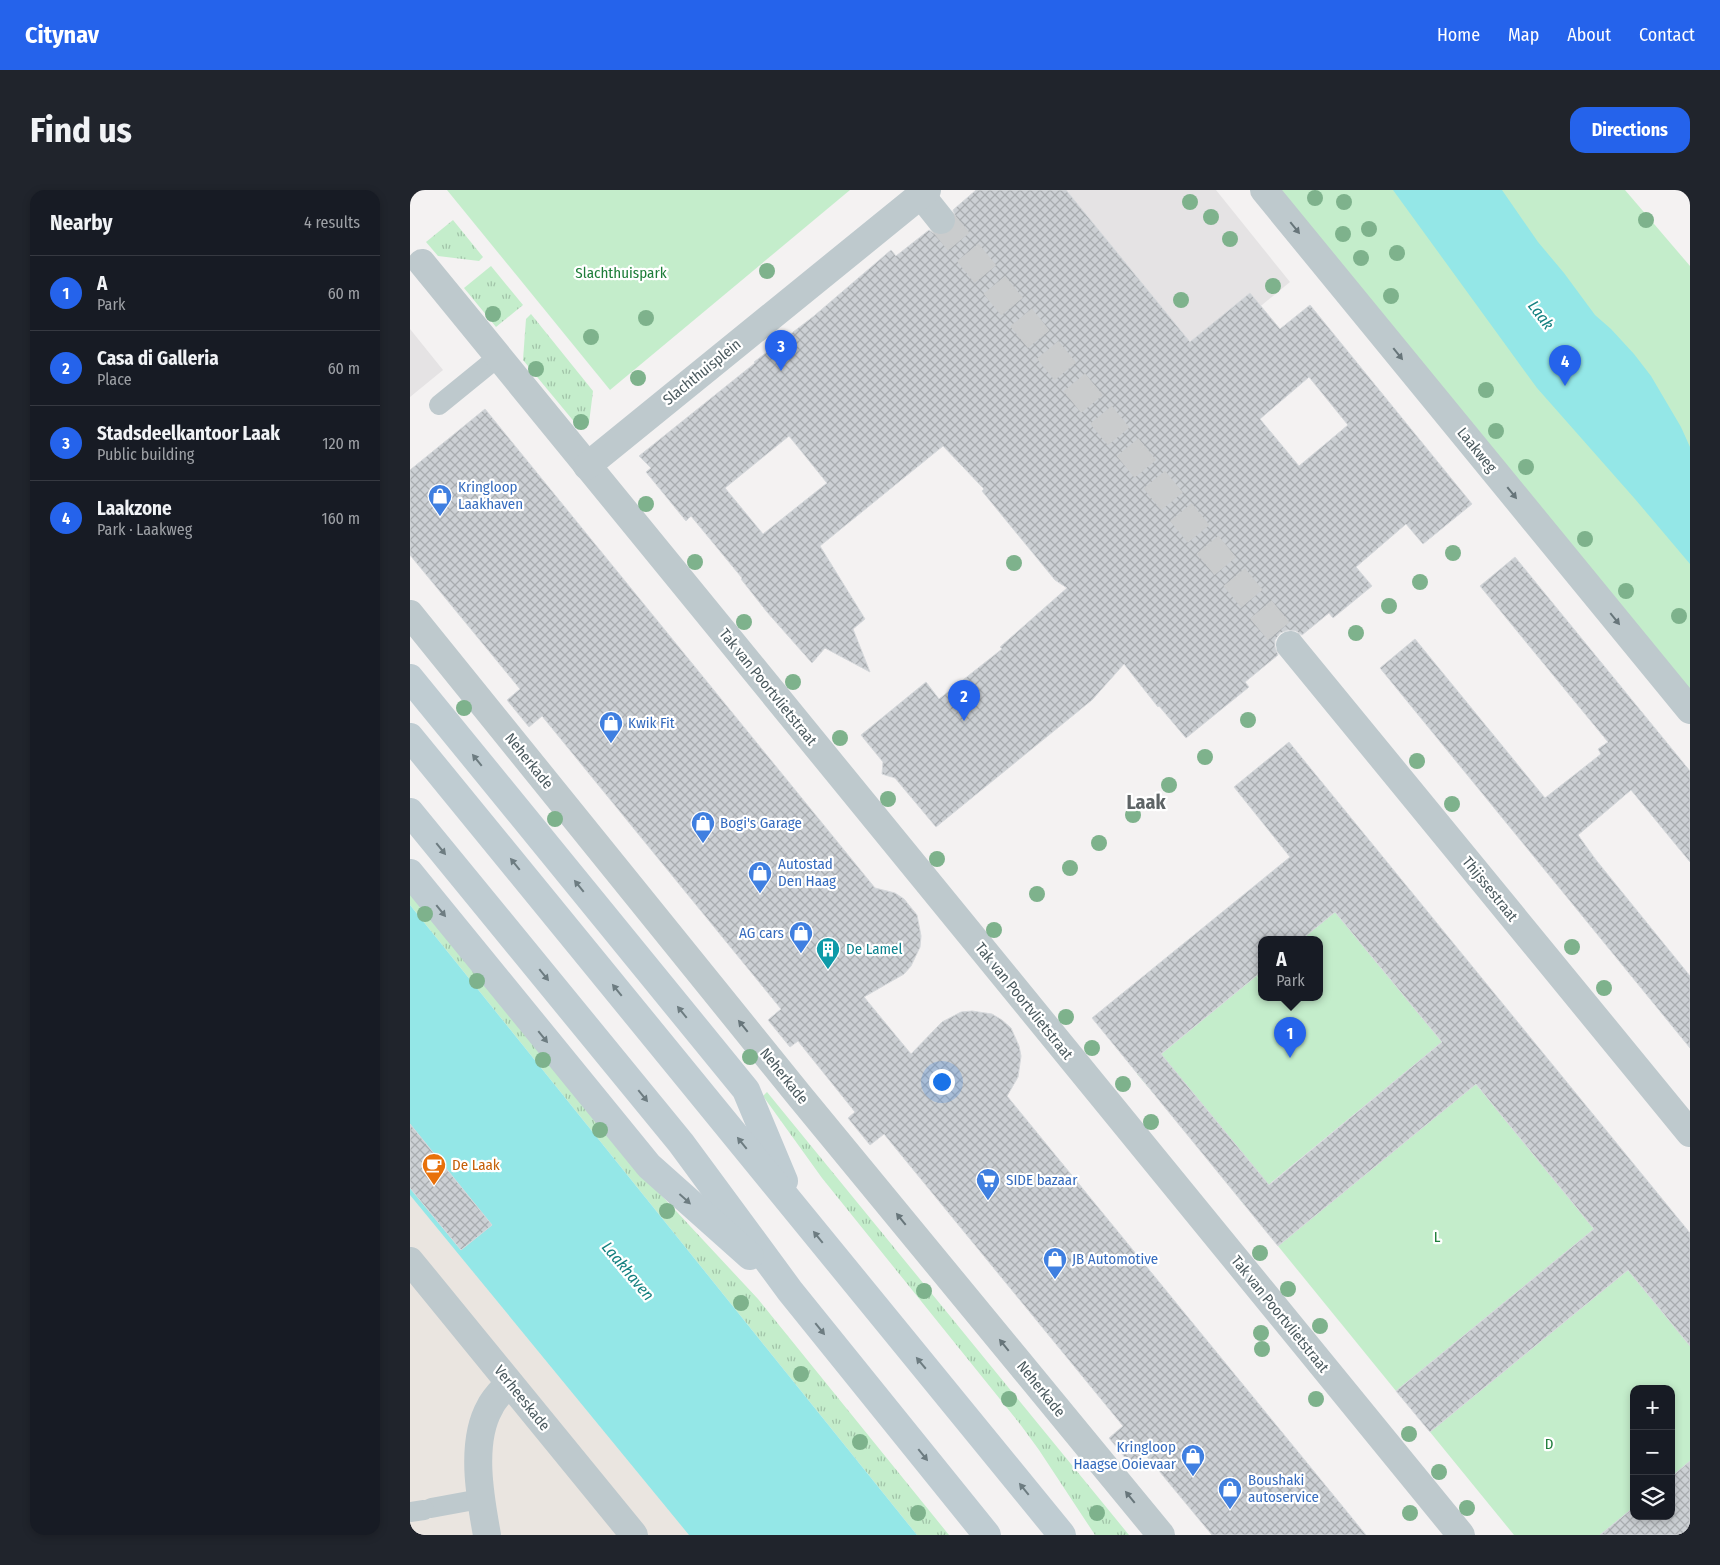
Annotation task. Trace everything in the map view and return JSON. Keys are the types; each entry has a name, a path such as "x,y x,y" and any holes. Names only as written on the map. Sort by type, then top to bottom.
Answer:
{"main road":[{"path":"410,678 746,1090 795,1208"},
{"path":"410,737 1062,1535"},
{"path":"410,812 681,1144 790,1291 987,1535"},
{"path":"410,873 649,1166 790,1291"}],"street":[{"name":"Laakweg","path":"1264,190 1690,710"},
{"path":"924,193 940,220"},
{"name":"Slachthuisplein","path":"587,466 924,193"},
{"path":"422,263 587,466"},
{"name":"Tak van Poortvlietstraat","path":"587,466 1461,1535"},
{"name":"Neherkade","path":"410,614 798,1094 1161,1535"},
{"name":"Thijssestraat","path":"1290,645 1690,1132"},
{"name":"Verheeskade","path":"410,1261 634,1535"},
{"path":"487,1535 480,1499 478,1438 490,1406 509,1383"}],"lane":[{"path":"439,405 498,357"},
{"path":"422,1510 480,1499"}],"shaded area":[{"path":"990,190 1216,190 1290,282 1155,393"},
{"path":"410,329 443,370 410,397"},
{"path":"410,1102 748,1535 410,1535"}],"green space":[{"name":"Slachthuispark","path":"447,190 850,190 610,390"},
{"path":"1279,190 1625,190 1690,266 1690,693"},
{"path":"453,220 483,257 479,261 438,256 426,242"},
{"path":"491,266 523,305 496,327 464,288"},
{"path":"531,314 593,391 589,423 581,430 523,360 526,319"},
{"path":"410,884 649,1182 758,1299 949,1535 917,1535 410,905"},
{"path":"1335,912 1442,1042 1244,1205 1233,1190 1257,1171 1183,1081 1159,1100 1137,1074 1258,974 1258,1001 1323,1001 1323,936 1306,936"},
{"name":"L","path":"1476,1084 1594,1229 1396,1391 1278,1246"},
{"path":"767,1092 1129,1535 1095,1535 1020,1424 822,1178 763,1096"},
{"name":"D","path":"1628,1270 1690,1346 1690,1461 1675,1474 1675,1385 1630,1385 1630,1510 1600,1535 1514,1535 1430,1432"}],"water":[{"path":"1393,190 1502,190 1538,242 1595,315 1634,354 1651,376 1681,427 1690,447 1690,564 1537,388"},
{"name":"Laakhaven","path":"410,905 917,1535 689,1535 410,1195"}],"building":[{"path":"976,190 1066,190 1190,342 1250,293 1280,329 1310,305 1472,504 1423,544 1406,524 1356,567 1372,586 1333,618 1329,613 1302,635 1296,631 1288,630 1280,633 1275,640 1278,655 1245,682 1249,687 1186,738 1158,707 1124,664 1092,700 936,827 895,778 882,774 883,762 861,735 926,682 939,699 1002,649 1000,647 1067,588 1055,580 982,491 984,489 943,446 820,546 865,619 853,629 870,672 825,648 812,663 767,612 742,578 691,516 686,521 646,472 651,468 639,456 754,362 814,316 891,250 896,256 929,230 935,234 943,235 951,232 956,225 953,210","holes":["1309,377 1348,425 1299,466 1260,419","789,436 827,483 763,534 725,488"]},
{"name":"De Lamel","path":"485,409 875,888 895,893 904,899 917,915 921,936 920,947 911,966 904,974 864,997 911,1054 942,1022 961,1012 972,1011 992,1014 1011,1028 1021,1056 1018,1077 1007,1096 1366,1535 1212,1535 1145,1454 1131,1465 1109,1438 1123,1426 884,1134 870,1145 848,1118 855,1112 798,1041 790,1047 768,1020 781,1009 542,716 529,727 507,700 520,689 410,555 410,470"},
{"path":"1515,557 1690,771 1690,862 1631,790 1578,835 1690,976 1690,1048 1380,668 1415,639 1545,798 1601,754 1598,749 1608,742 1480,586"},
{"path":"1289,742 1690,1233 1690,1346 1628,1270 1430,1432 1396,1391 1594,1229 1476,1084 1278,1246 1092,1018 1290,857 1234,787","holes":["1335,912 1442,1042 1269,1185 1161,1054 1258,974 1258,936 1306,936"]},
{"path":"410,1124 492,1225 461,1250 410,1188"},
{"path":"1690,1461 1690,1535 1600,1535 1630,1510 1630,1520 1675,1520 1675,1474"}],"tunnel":[{"path":"941,220 1290,645"}],"place":[{"name":"Stadsdeelkantoor Laak","path":"781,371"},
{"name":"Laakzone","path":"1565,386"},
{"name":"Kringloop Laakhaven","path":"440,517"},
{"name":"Casa di Galleria","path":"964,721"},
{"name":"Kwik Fit","path":"611,744"},
{"name":"Bogi's Garage","path":"703,844"},
{"name":"Autostad Den Haag","path":"760,894"},
{"name":"AG cars","path":"801,954"},
{"name":"De Lamel","path":"828,970"},
{"name":"A","path":"1290,1058"},
{"name":"De Laak","path":"434,1186"},
{"name":"SIDE bazaar","path":"988,1201"},
{"name":"JB Automotive","path":"1055,1280"},
{"name":"Kringloop Haagse Ooievaar","path":"1193,1477"},
{"name":"Boushaki autoservice","path":"1230,1510"}],"district":[{"name":"Laak","path":"1146,802"}]}
